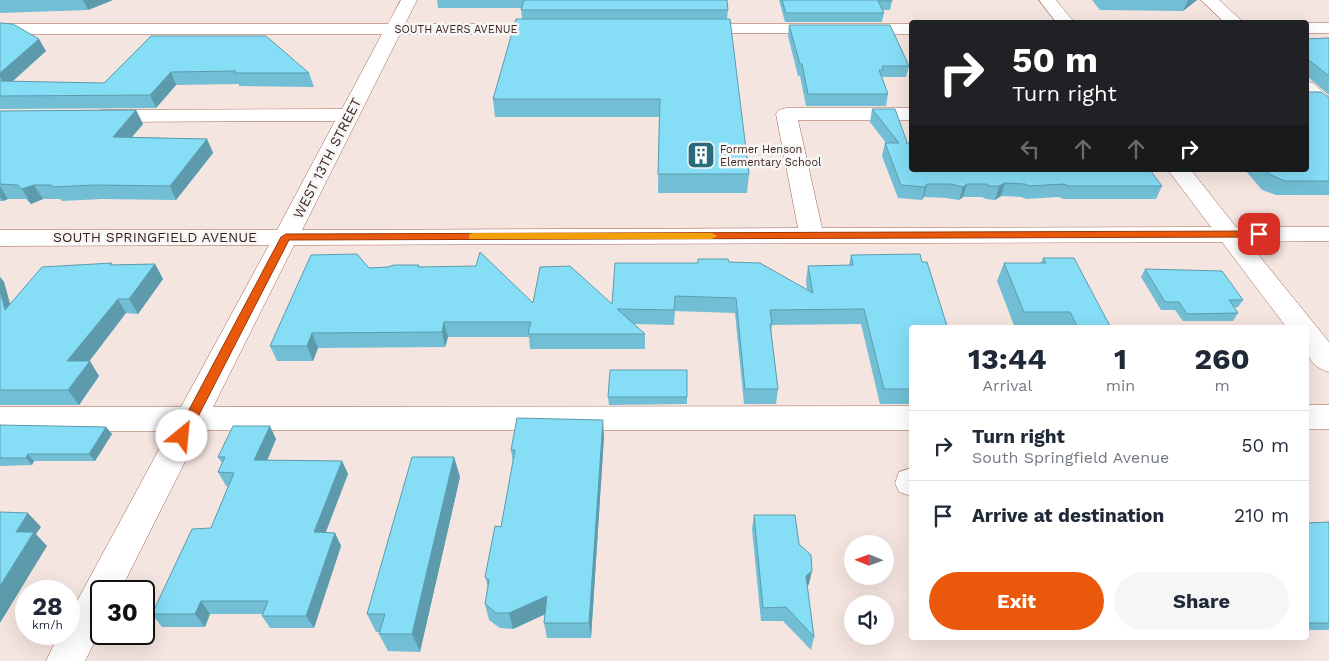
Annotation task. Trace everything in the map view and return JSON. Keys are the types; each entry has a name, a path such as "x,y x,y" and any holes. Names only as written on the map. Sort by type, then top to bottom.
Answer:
{"street":[{"name":"WEST 13TH STREET","path":"64,661 409,0"},
{"path":"1047,0 1063,20"},
{"path":"1209,0 1232,20"},
{"name":"SOUTH AVERS AVENUE","path":"0,29 562,28"},
{"path":"1309,28 1329,28"},
{"path":"672,29 909,29"},
{"path":"1309,90 1329,107"},
{"path":"812,236 786,114 909,114"},
{"path":"78,117 349,115"},
{"path":"1181,172 1300,325"},
{"name":"SOUTH SPRINGFIELD AVENUE","path":"0,238 1329,234"},
{"path":"1309,337 1329,362"},
{"path":"1309,417 1329,417"},
{"path":"0,419 909,418"}],"building":[{"path":"524,0 727,0 728,10 521,10"},
{"path":"782,0 892,1 878,1 884,13 786,13"},
{"name":"Former Henson Elementary School","path":"516,19 730,19 749,174 658,174 660,99 493,99"},
{"path":"0,23 13,24 39,39 0,73"},
{"path":"789,25 890,25 909,66 882,66 883,70 879,70 888,94 808,94 802,64 800,64"},
{"path":"151,36 266,36 309,73 171,72 150,95 0,96 0,81 104,83"},
{"path":"1329,38 1329,76 1309,60 1309,39"},
{"path":"1309,92 1321,92 1329,98 1329,181 1285,181 1268,172 1309,172"},
{"path":"872,109 895,109 906,143 909,143 909,172 1152,172 1162,186 1069,186 1063,184 1030,186 1005,183 999,186 967,184 963,187 950,184 927,184 925,187 901,185 885,143 899,143"},
{"path":"136,110 113,137 207,139 170,186 94,185 54,187 51,185 34,185 22,189 17,185 0,184 0,111"},
{"path":"480,252 533,303 540,267 570,266 612,304 615,263 698,263 698,259 728,259 729,262 760,263 813,293 808,266 853,265 851,255 920,254 922,262 927,262 947,325 909,325 909,389 884,389 864,309 770,310 778,389 745,389 736,298 675,296 674,310 617,309 645,334 528,334 531,322 444,322 442,332 312,333 307,346 270,346 311,255 357,254 369,268 394,265 419,265 418,267 476,266"},
{"path":"1043,258 1074,258 1109,325 1076,325 1070,312 1024,312 1004,263 1046,263"},
{"path":"112,263 110,265 155,264 129,299 118,299 67,361 90,361 68,390 0,390 0,291 5,310 42,267"},
{"path":"1145,269 1222,271 1243,300 1229,300 1238,313 1187,314 1179,302 1165,302"},
{"path":"610,370 687,370 687,397 608,397"},
{"path":"517,418 603,420 589,623 544,623 547,596 509,613 496,613 485,604 489,580 485,577 495,526 501,527 515,450 511,450"},
{"path":"0,425 106,427 89,454 28,454 26,458 0,458"},
{"path":"233,426 270,426 254,460 342,461 314,532 335,533 306,616 262,616 268,601 201,601 195,614 155,614 155,608 192,529 211,528 234,473 218,472 225,457 218,457"},
{"path":"412,457 454,457 412,634 379,634 385,614 367,614"},
{"path":"0,512 28,513 16,532 34,532 0,586"},
{"path":"754,515 795,515 799,544 811,555 812,571 806,576 814,637 786,607 763,608"},
{"path":"1329,522 1329,623 1309,623 1309,523"}],"slow traffic":[{"path":"473,237 712,236"}],"place":[{"name":"Former Henson Elementary School","path":"701,155"}],"route":[{"path":"182,436 286,237 1259,234"}]}
